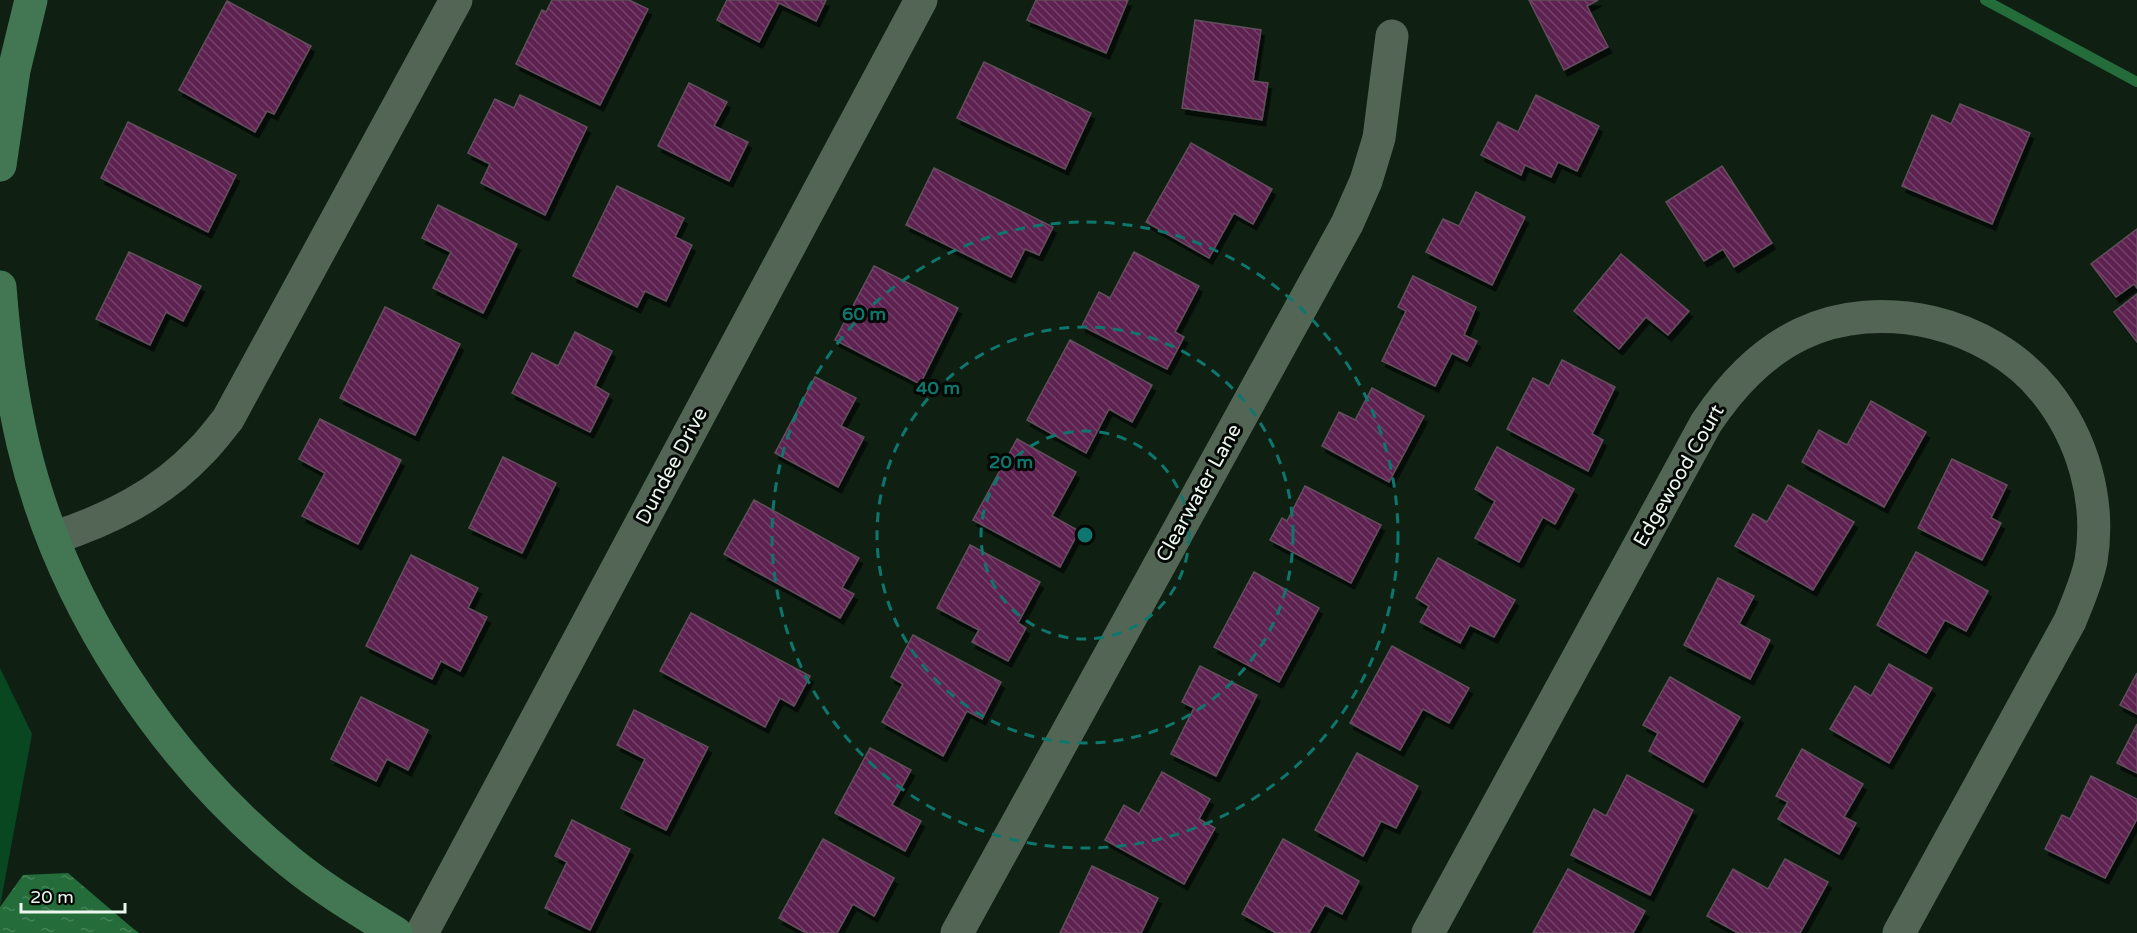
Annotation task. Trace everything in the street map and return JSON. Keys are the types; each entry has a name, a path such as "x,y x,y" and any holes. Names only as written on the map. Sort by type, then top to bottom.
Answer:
{"street":[{"path":"0,165 14,70 31,0"},
{"path":"53,538 94,524 133,505 168,481 201,452 228,419 456,0"},
{"name":"Dundee Drive","path":"422,933 921,0"},
{"name":"Clearwater Lane","path":"957,933 1347,224 1366,181 1378,138 1392,36"},
{"path":"0,287 7,357 19,424 39,501 53,538 86,609 113,659 177,750 214,792 255,832 292,864 396,933"},
{"name":"Edgewood Court","path":"1428,933 1701,433 1722,400 1758,362 1802,333 1847,320 1873,316 1896,316 1922,320 1952,329 1999,352 2029,374 2045,391 2074,438 2084,460 2091,485 2094,509 2091,562 2070,621 1899,933"}],"shaded area":[{"path":"0,668 32,734 0,906"}],"water":[{"path":"68,873 139,933 0,933 0,907 23,875"}],"building":[{"path":"552,0 629,0 648,9 600,105 516,64 542,10 546,12"},
{"path":"727,0 826,0 816,21 779,3 759,42 717,20"},
{"path":"1036,0 1128,0 1106,53 1027,20"},
{"path":"1529,0 1598,0 1587,6 1608,47 1564,70"},
{"path":"227,1 311,46 274,114 267,111 255,132 179,90"},
{"path":"1195,20 1261,30 1253,81 1268,83 1262,120 1182,108"},
{"path":"984,62 1091,113 1065,169 957,118"},
{"path":"689,83 727,102 714,126 748,142 729,181 658,146"},
{"path":"520,95 587,127 545,215 481,183 490,164 468,153 495,99 514,108"},
{"path":"1536,95 1599,126 1577,171 1558,162 1551,177 1525,165 1521,175 1481,155 1498,122 1518,132"},
{"path":"1960,104 2030,133 1992,224 1902,186 1932,115 1951,124"},
{"path":"128,122 236,175 208,232 101,178"},
{"path":"1191,143 1272,189 1253,224 1234,213 1209,258 1146,222"},
{"path":"1722,166 1772,243 1734,267 1723,249 1704,261 1666,202"},
{"path":"934,168 1053,227 1039,255 1025,249 1011,277 906,225"},
{"path":"617,186 684,218 675,237 692,245 666,301 645,291 637,307 573,276"},
{"path":"1476,192 1525,217 1492,285 1426,252 1443,219 1459,226"},
{"path":"438,205 517,244 483,313 433,288 451,252 422,238"},
{"path":"2137,229 2137,288 2134,284 2116,297 2091,264"},
{"path":"129,252 201,286 183,321 166,312 150,345 96,319"},
{"path":"1134,252 1199,286 1175,332 1184,337 1167,369 1082,326 1099,292 1110,298"},
{"path":"1621,254 1689,311 1668,335 1646,317 1619,349 1574,311"},
{"path":"874,266 958,308 920,384 835,340"},
{"path":"1413,276 1476,307 1464,335 1477,341 1467,361 1452,353 1435,386 1382,361 1406,311 1398,307"},
{"path":"2137,294 2137,342 2114,312"},
{"path":"385,307 460,344 415,435 340,398"},
{"path":"575,332 612,351 595,386 609,394 590,432 512,393 532,353 558,366"},
{"path":"1070,340 1152,385 1132,422 1109,409 1086,453 1027,420"},
{"path":"1562,360 1615,387 1592,434 1603,440 1588,471 1507,429 1533,378 1549,386"},
{"path":"815,377 856,398 841,426 864,437 838,487 775,453"},
{"path":"1372,388 1424,416 1389,482 1322,446 1339,412 1355,420"},
{"path":"1871,401 1926,432 1884,507 1802,462 1819,430 1847,445"},
{"path":"320,419 401,460 358,544 302,516 325,473 299,459"},
{"path":"1017,439 1076,472 1052,516 1079,531 1060,567 973,520"},
{"path":"1497,447 1574,489 1555,524 1543,517 1519,562 1475,538 1495,501 1475,489"},
{"path":"503,457 556,483 522,553 469,528"},
{"path":"1952,459 2007,485 1991,518 2001,523 1982,560 1918,528"},
{"path":"1788,485 1854,522 1813,590 1735,546 1753,514 1767,522"},
{"path":"1305,486 1381,525 1351,583 1270,540 1282,518 1287,521"},
{"path":"754,500 859,558 842,588 854,594 840,618 724,554"},
{"path":"970,545 1040,582 1018,623 1026,628 1008,661 972,642 979,630 937,608"},
{"path":"1916,552 1988,591 1966,631 1945,620 1926,653 1877,625"},
{"path":"411,555 478,588 468,608 487,617 460,671 441,661 432,679 366,646"},
{"path":"1438,558 1515,600 1494,637 1470,625 1460,643 1420,622 1429,606 1416,598"},
{"path":"1254,572 1319,608 1279,682 1214,647"},
{"path":"1718,578 1754,596 1739,624 1770,640 1750,679 1684,645"},
{"path":"691,613 810,676 794,706 780,698 765,727 660,671"},
{"path":"913,635 1001,682 982,719 967,711 943,756 882,722 903,684 891,677"},
{"path":"1392,646 1469,688 1449,723 1423,709 1400,750 1350,723"},
{"path":"1889,664 1932,688 1889,763 1830,729 1855,686 1871,696"},
{"path":"1200,666 1257,695 1216,776 1171,754 1194,708 1182,702"},
{"path":"2137,673 2137,714 2120,705"},
{"path":"1670,677 1740,717 1703,782 1649,751 1658,733 1643,725"},
{"path":"361,697 428,730 408,770 387,759 376,781 331,759"},
{"path":"634,710 708,747 666,830 621,808 645,759 617,745"},
{"path":"2137,724 2137,773 2117,763"},
{"path":"870,748 911,770 892,805 921,821 905,851 835,813"},
{"path":"1802,749 1863,784 1844,817 1856,823 1839,854 1778,819 1788,802 1776,796"},
{"path":"1357,753 1418,786 1396,828 1381,821 1363,856 1315,830"},
{"path":"1162,772 1210,799 1199,819 1215,828 1184,884 1105,840 1124,805 1139,814"},
{"path":"1627,775 1693,810 1650,895 1571,855 1594,809 1606,816"},
{"path":"2091,776 2137,799 2137,819 2105,878 2045,849 2062,815 2070,819"},
{"path":"572,820 630,849 590,930 545,908 567,862 555,856"},
{"path":"823,839 894,878 874,916 853,904 837,933 806,933 779,918"},
{"path":"1283,839 1359,881 1342,914 1325,905 1309,933 1276,933 1242,914"},
{"path":"1785,859 1828,882 1800,933 1738,933 1707,916 1733,869 1768,889"},
{"path":"1092,866 1158,898 1141,933 1060,933"},
{"path":"1568,869 1645,911 1633,933 1533,933"}],"waterway":[{"path":"1985,0 2137,82"}]}
